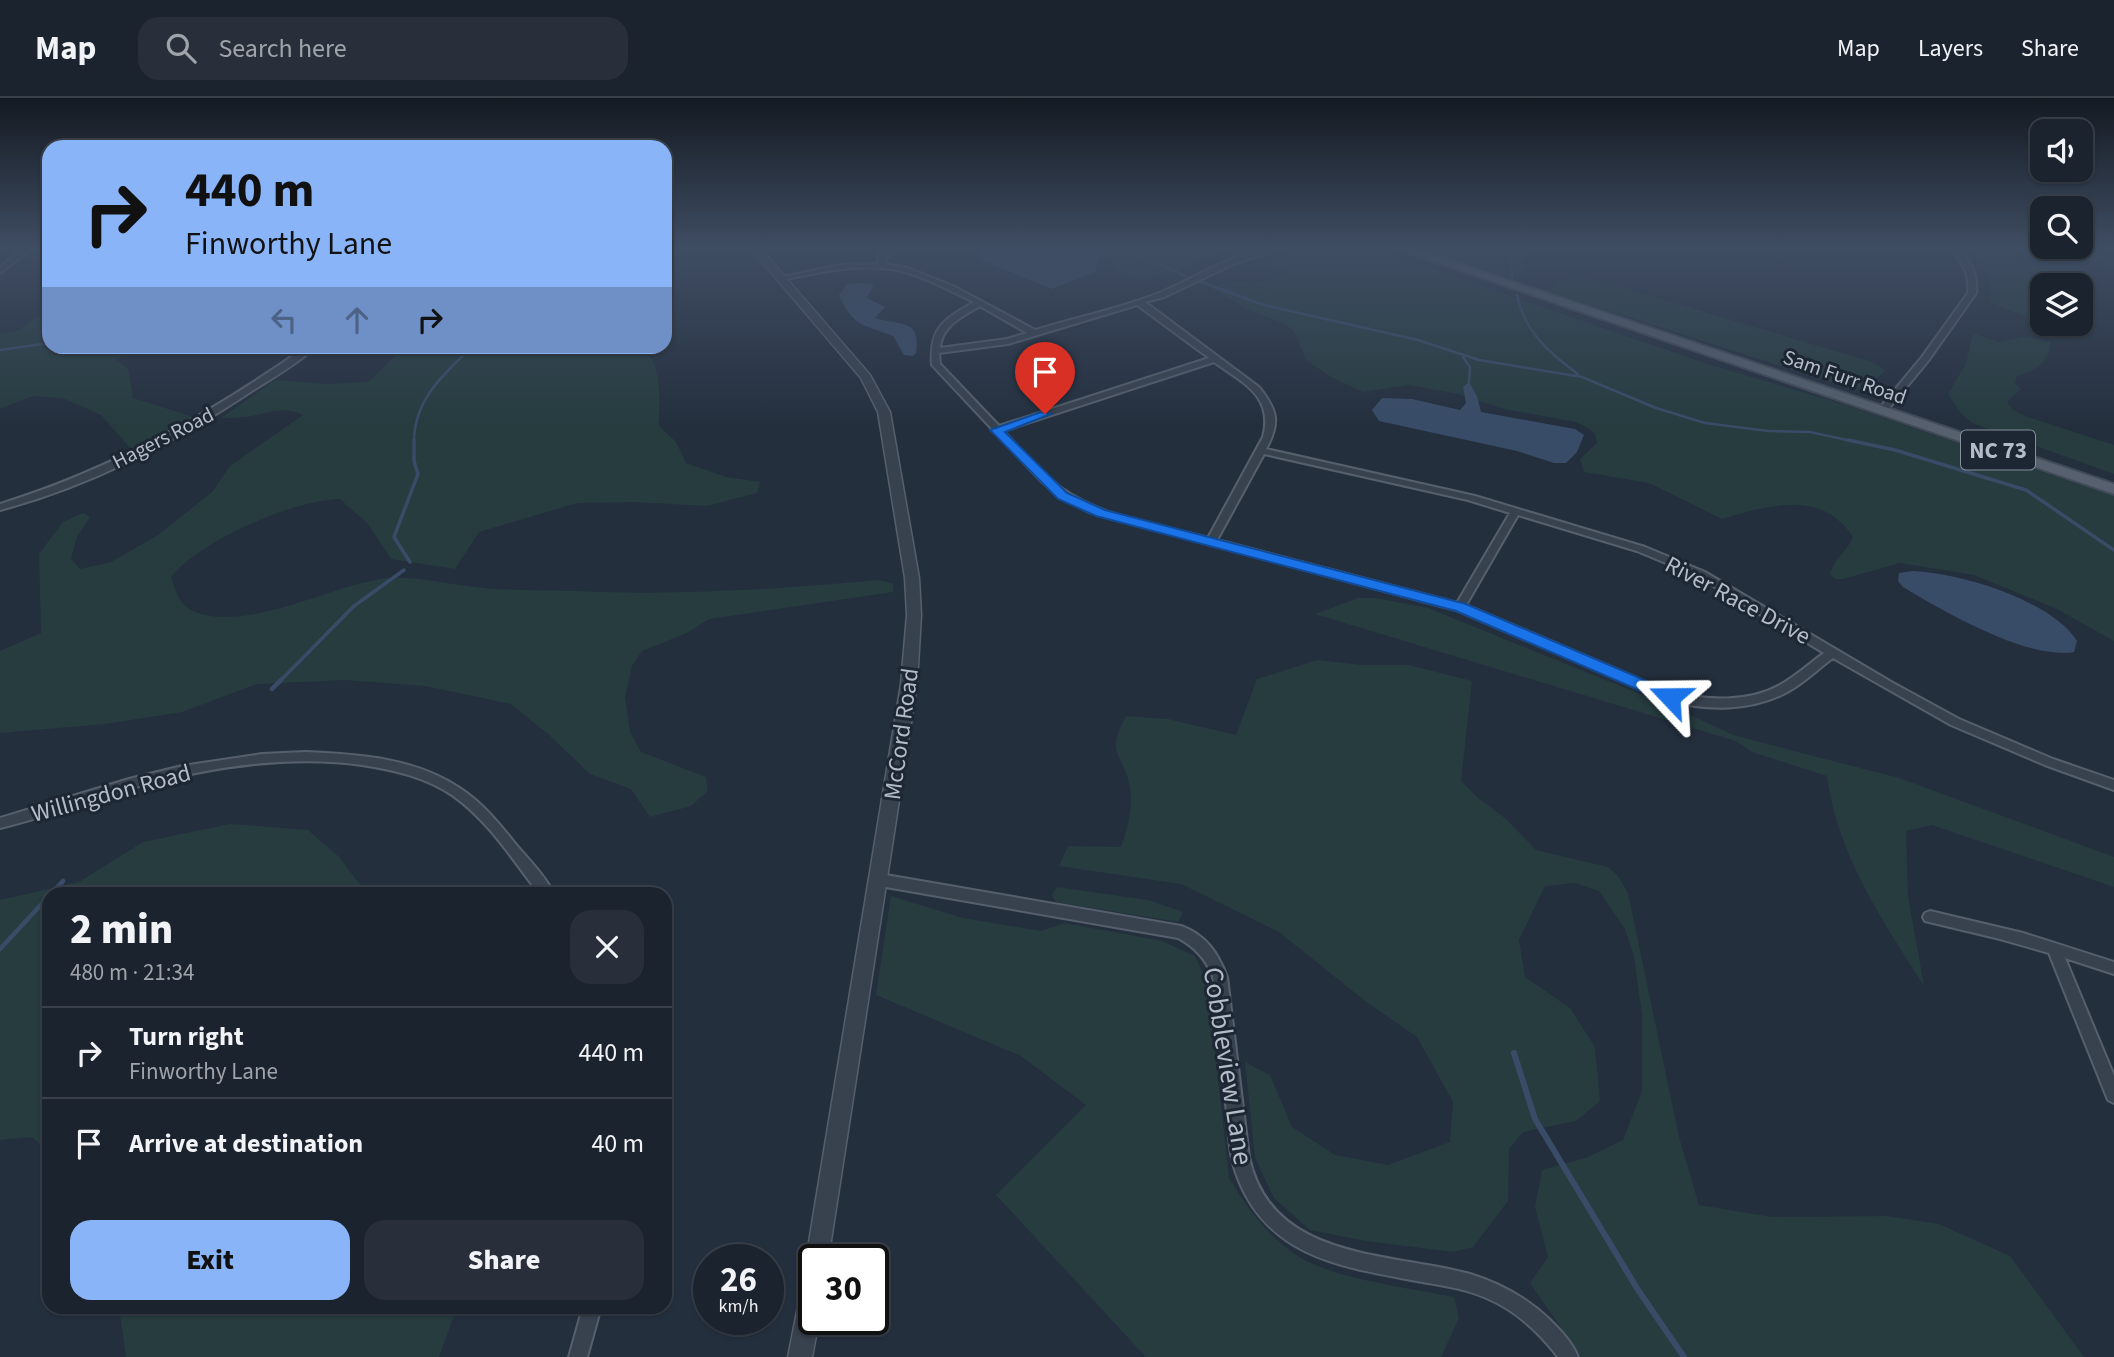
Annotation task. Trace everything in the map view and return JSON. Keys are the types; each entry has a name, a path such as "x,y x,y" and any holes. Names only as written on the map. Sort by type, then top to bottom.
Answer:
{"main road":[{"name":"Sam Furr Road","path":"1577,308 2114,489"}],"street":[{"name":"McCord Road","path":"807,308 866,377 880,401 889,432 912,578 914,615 909,684 880,880 820,1244"},
{"path":"971,308 937,332 934,351 936,365 996,430 1063,496 1101,513 1461,607 1670,697 1693,702 1753,699 1782,690 1833,652"},
{"path":"990,308 1032,332"},
{"path":"934,351 990,345 1118,308"},
{"path":"1147,308 1256,389 1273,418 1269,437 1211,541"},
{"path":"1882,411 1925,359 1961,308"},
{"name":"Hagers Road","path":"0,506 73,482 160,441 235,400 301,354"},
{"path":"996,430 1215,359"},
{"name":"River Race Drive","path":"1260,450 1471,498 1641,549 1701,574 1888,686 1955,722 2049,762 2114,785"},
{"path":"1461,607 1516,511"},
{"name":"Willingdon Road","path":"0,823 150,778 198,769 258,761 325,757 376,761 439,781 471,804 541,887"},
{"name":"Cobbleview Lane","path":"880,880 1181,932 1201,943 1209,951 1220,977 1244,1173 1266,1211 1294,1237 1326,1253 1469,1283 1497,1294 1536,1318 1569,1357"},
{"path":"1930,917 1990,928 2114,968"},
{"path":"2054,948 2114,1095"},
{"path":"578,1357 590,1314"},
{"path":"800,1357 804,1335"}],"green space":[{"path":"1245,308 1544,308 1707,364 1843,404 2114,496 2114,641 2057,609 1974,575 1900,563 1835,579 1830,574 1832,569 1853,537 1840,522 1826,512 1794,505 1776,506 1722,519 1649,483 1584,472 1580,459 1597,443 1595,434 1576,422 1504,409 1458,394 1409,385 1363,392 1331,377 1306,360 1294,331 1285,324"},
{"path":"1599,308 1690,308 1872,362 1885,370 1867,388 1856,390"},
{"path":"2004,308 2030,308 2030,316 2019,314"},
{"path":"42,313 42,354 127,354 115,360 128,369 133,398 194,417 132,450 101,415 63,398 33,396 0,409 0,334 17,331"},
{"path":"1973,333 1998,342 2028,336 2050,342 2044,361 2017,376 2015,383 2021,389 2007,402 2013,410 2025,416 2114,445 2114,474 1972,423 1960,412 1948,394 1966,364"},
{"path":"397,354 648,354 659,383 659,426 676,442 686,463 726,477 760,482 757,493 707,506 635,502 577,503 479,532 455,569 391,559 368,524 340,499 320,501 249,524 203,549 185,563 171,577 185,606 209,616 232,617 284,607 380,579 400,578 502,589 652,593 765,589 879,580 894,584 893,592 709,619 687,633 642,651 632,666 625,697 630,732 641,752 706,777 708,791 691,806 650,817 631,789 590,774 511,704 425,686 346,680 257,684 182,712 105,724 0,733 0,651 41,633 39,554 63,522 83,513 90,517 77,537 71,559 80,569 111,562 158,535 212,492 230,466 303,415 280,410 221,418 275,380 325,384 369,382"},
{"path":"1358,598 1376,598 1428,608 1684,712 1733,735 1899,778 2114,857 2114,887 1932,825 1906,831 1908,896 1924,986 1877,911 1851,859 1832,805 1827,776 1752,752 1736,741 1315,614"},
{"path":"1317,660 1362,665 1409,665 1472,681 1461,781 1505,818 1536,850 1608,867 1618,876 1628,893 1679,1137 1699,1205 1772,1217 1887,1216 1939,1224 2010,1256 2084,1357 1581,1357 1530,1283 1548,1257 1535,1207 1542,1170 1588,1157 1623,1140 1642,1091 1642,1015 1634,956 1625,929 1599,891 1575,883 1545,886 1519,940 1525,977 1570,1008 1595,1047 1600,1101 1576,1121 1523,1132 1509,1149 1508,1201 1473,1247 1454,1252 1366,1241 1310,1230 1274,1198 1255,1158 1245,1062 1270,1075 1292,1127 1335,1155 1388,1165 1450,1142 1453,1102 1417,1037 1365,1001 1279,932 1181,884 1059,866 1068,846 1121,847 1129,818 1131,796 1116,739 1126,716 1168,719 1236,735 1257,679"},
{"path":"230,824 308,830 339,857 362,887 57,887 79,882 143,842"},
{"path":"1057,887 1148,900 1183,912 1178,922 1056,902 1052,895"},
{"path":"42,890 42,1146 32,1137 0,1140 0,900"},
{"path":"891,896 963,918 1041,931 1065,923 1162,941 1195,956 1208,986 1229,1178 1267,1230 1296,1255 1311,1263 1350,1276 1454,1297 1459,1318 1441,1357 1146,1357 996,1195 1086,1105 1021,1056 876,995"},
{"path":"120,1314 454,1314 439,1357 126,1357"}],"water":[{"path":"845,308 884,308 875,318 901,323 912,329 917,342 916,353 913,356 904,355 893,336 860,323"},
{"path":"1469,382 1477,396 1481,412 1575,429 1584,435 1577,452 1566,463 1554,463 1517,451 1379,421 1372,410 1382,398 1412,399 1460,410 1466,403 1463,387"},
{"path":"1913,571 1979,583 2026,601 2064,626 2077,641 2074,652 2033,649 1962,620 1903,587 1898,581 1899,573"}],"waterway":[{"path":"1276,308 1418,340 1479,360 1582,377 1656,408 1705,423 1768,431 1810,432 1856,442"},
{"path":"1520,308 1539,340 1578,374"},
{"path":"0,350 42,344"},
{"path":"414,442 415,427 425,400 442,377 465,354"},
{"path":"1463,357 1470,367 1469,382"},
{"path":"1848,440 1895,450 2026,490 2114,550"},
{"path":"410,562 394,537 418,474 414,461 414,442"},
{"path":"279,682 354,606 404,570"},
{"path":"272,689 279,682"},
{"path":"57,887 63,881"},
{"path":"0,949 42,904"},
{"path":"1514,1053 1535,1119 1638,1290 1684,1357"}],"route":[{"path":"1045,414 996,430 1063,496 1082,506 1461,607 1670,697"}]}
